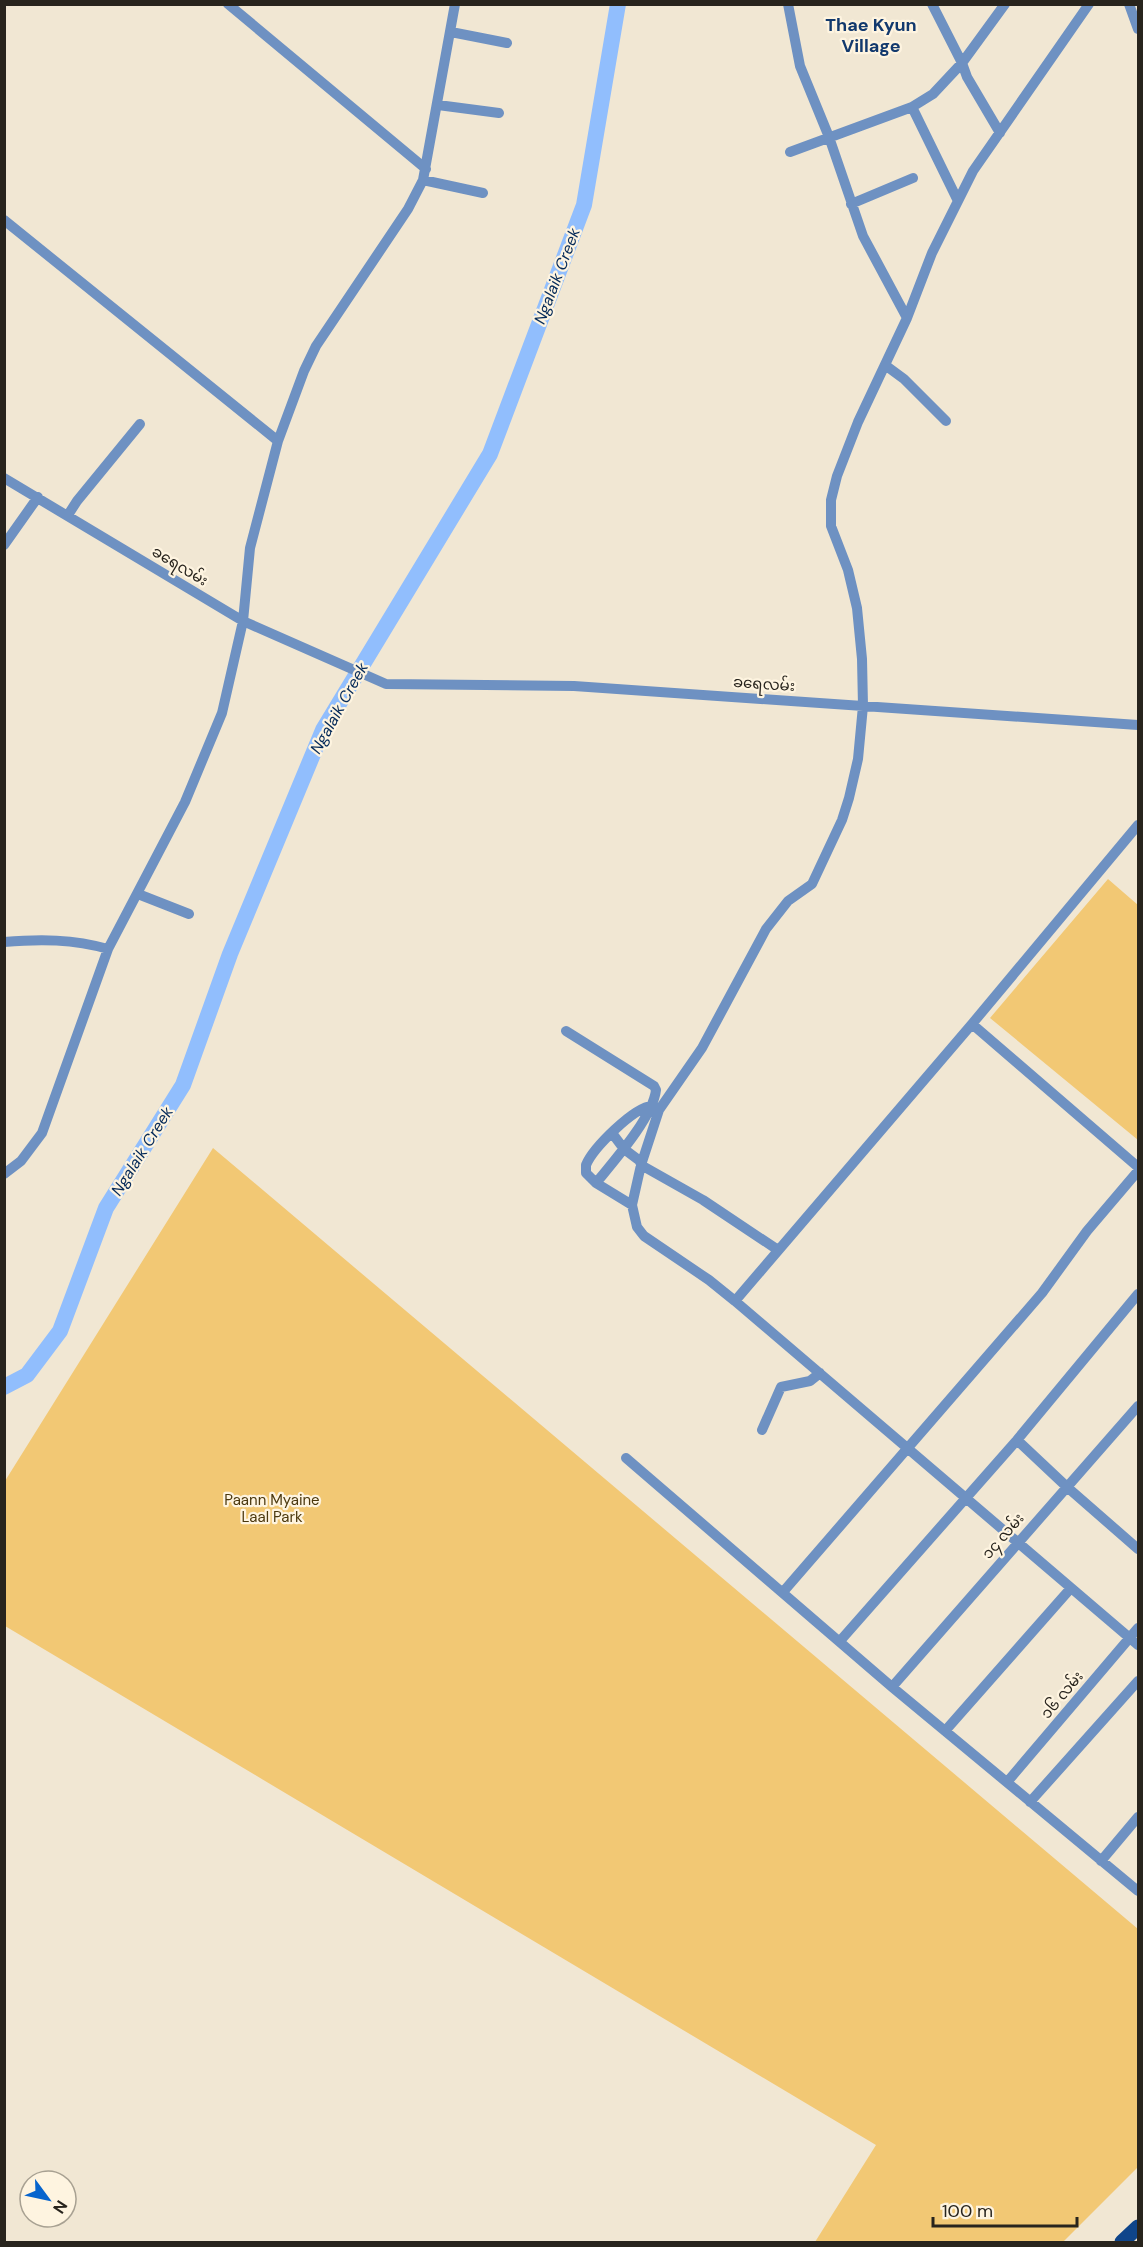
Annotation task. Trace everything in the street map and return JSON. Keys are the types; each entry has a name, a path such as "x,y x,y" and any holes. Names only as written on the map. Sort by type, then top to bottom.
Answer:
{"main road":[{"path":"1122,2242 1138,2227"}],"street":[{"path":"228,4 424,174 483,194"},
{"path":"4,1174 21,1161 42,1133 108,949 185,802 222,713 243,621 250,548 278,441 300,380 316,346 408,209 424,174 456,4"},
{"path":"788,4 800,66 829,137 863,236 906,318"},
{"path":"932,4 967,77 1000,133"},
{"path":"790,152 912,107 933,94 962,63 1005,4"},
{"path":"596,1184 702,1048 766,929 788,901 813,884 842,820 858,759 863,706 857,608 848,570 834,536 829,515 837,476 858,422 957,199 973,171 1089,4"},
{"path":"1129,4 1138,29"},
{"path":"451,32 507,43"},
{"path":"438,105 499,113"},
{"path":"912,107 957,199"},
{"path":"851,204 913,178"},
{"path":"4,220 278,441"},
{"path":"885,365 904,379 946,421"},
{"path":"69,516 77,501 140,424"},
{"name":"ခရေလမ်း","path":"4,477 243,621 386,684 573,686 1138,725"},
{"path":"4,545 38,497"},
{"path":"735,1301 972,1024 1138,825"},
{"path":"138,894 189,914"},
{"path":"4,942 44,939 87,943 108,949"},
{"path":"783,1592 1042,1293 1087,1231 1138,1169 972,1024"},
{"path":"566,1031 654,1086 655,1108 632,1205 637,1227 644,1236 709,1280 735,1301 1134,1641"},
{"path":"632,1205 596,1184 586,1173 586,1165 612,1133 629,1117 640,1109 655,1108"},
{"path":"612,1133 624,1149 640,1161 641,1165 702,1200 778,1251"},
{"path":"840,1641 965,1496 1017,1440 1138,1294"},
{"path":"762,1430 781,1387 810,1381 820,1373"},
{"name":"၁၄ လမ်း","path":"892,1687 1138,1406"},
{"path":"1017,1440 1138,1549"},
{"path":"626,1458 892,1687 1008,1781 1138,1892"},
{"path":"945,1731 1071,1588"},
{"name":"၁၆ လမ်း","path":"1008,1781 1134,1641 1138,1628"},
{"path":"1030,1802 1138,1681"},
{"path":"1101,1861 1138,1817"}],"green space":[{"path":"1108,879 1138,905 1138,1140 990,1018"},
{"name":"Paann Myaine Laal Park","path":"213,1148 1138,1929 1138,2167 1063,2242 815,2242 876,2145 5,1626 5,1481"}],"waterway":[{"name":"Ngalaik Creek","path":"4,1387 27,1375 60,1331 106,1208 183,1085 230,954 323,730 490,454 584,205 618,4"}],"district":[{"name":"Thae Kyun Village","path":"871,36"}]}
